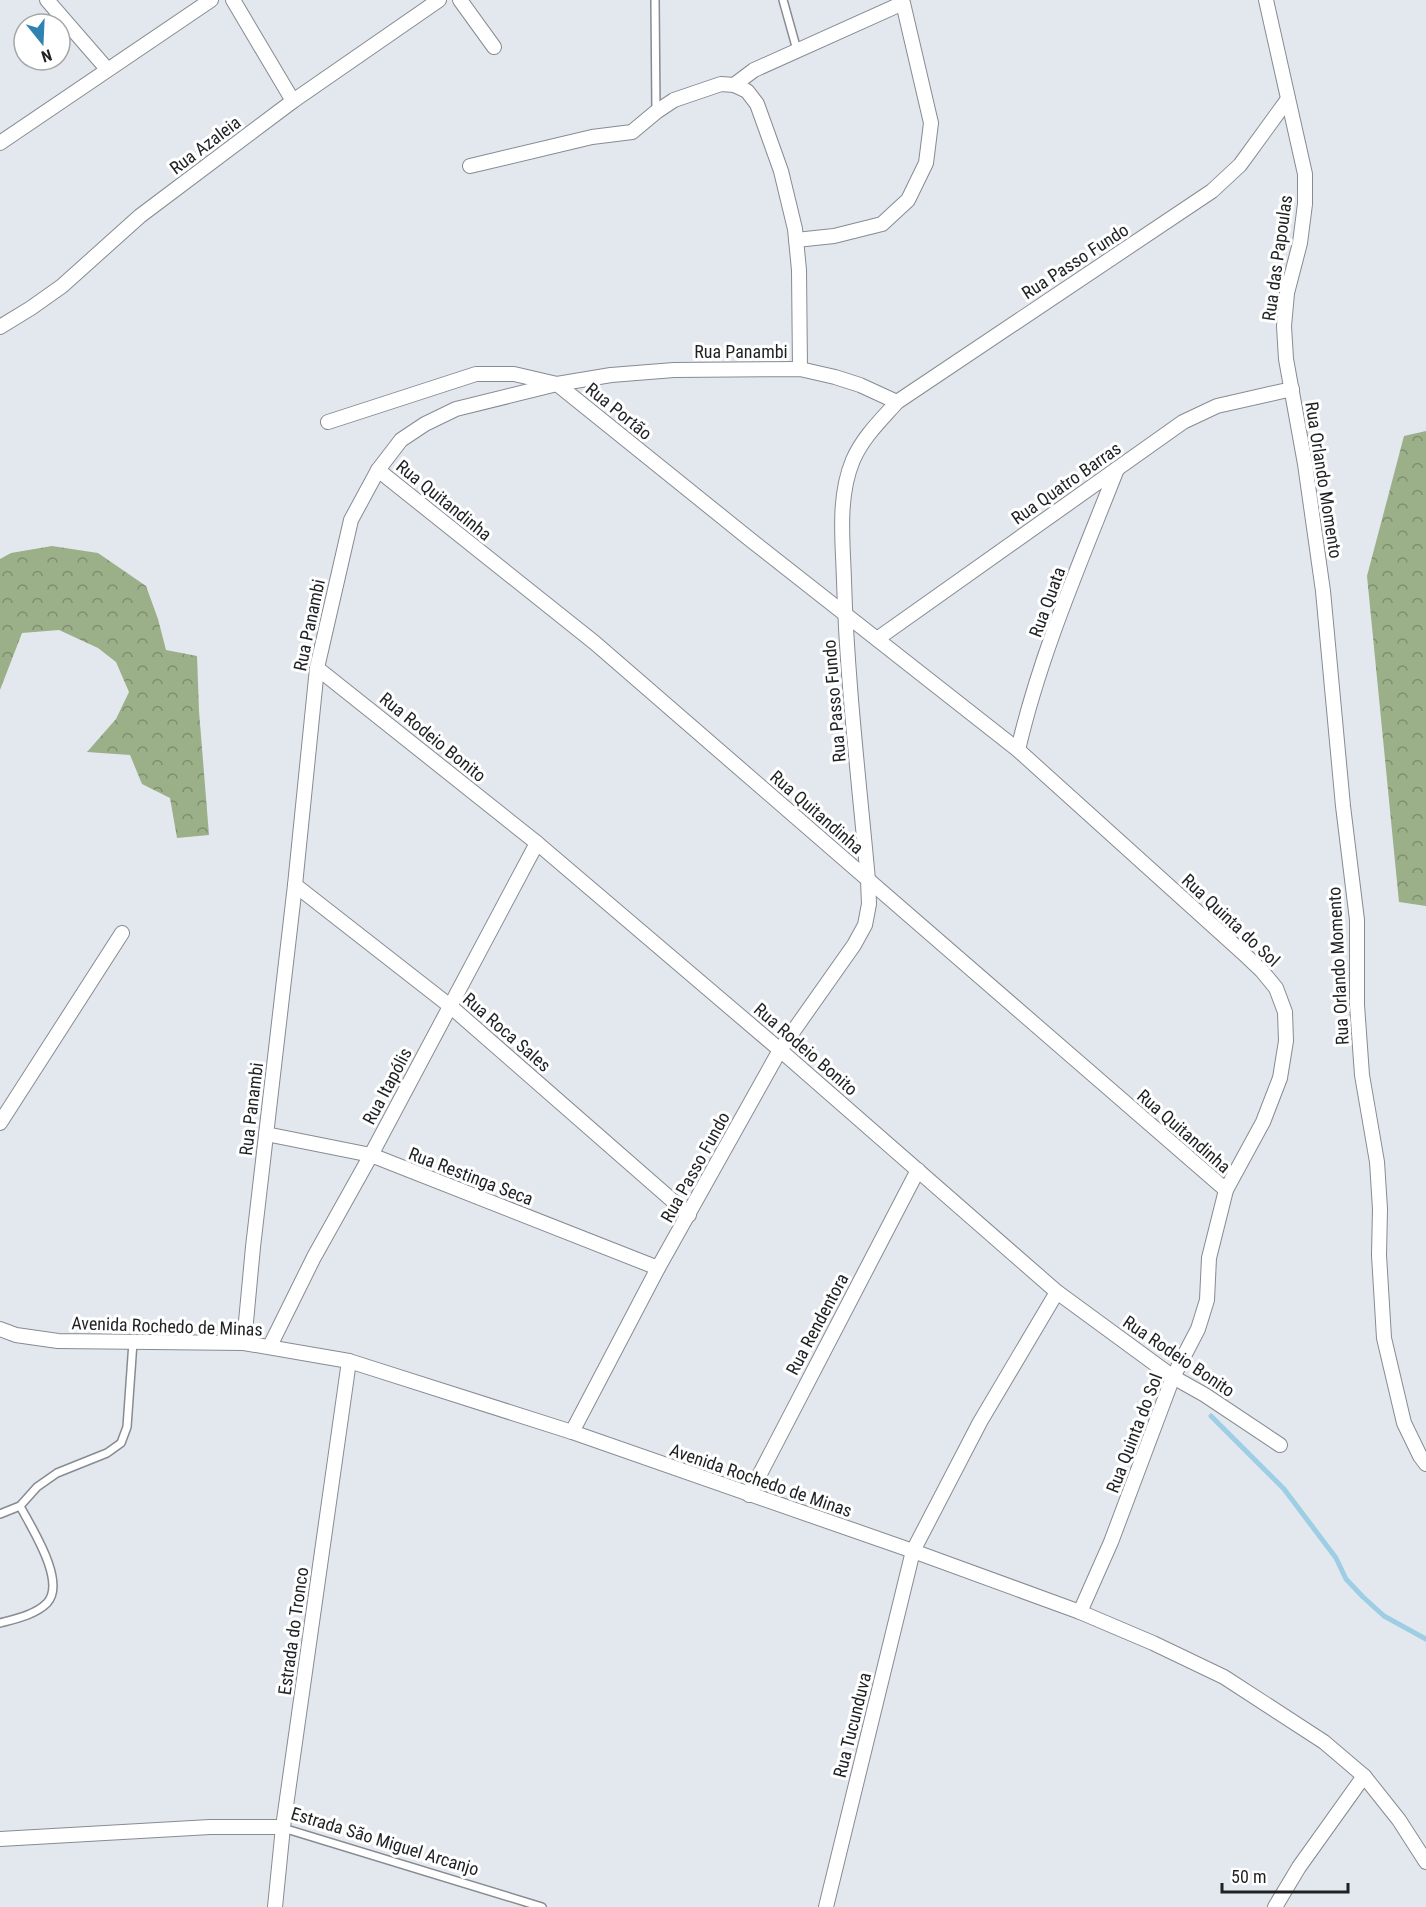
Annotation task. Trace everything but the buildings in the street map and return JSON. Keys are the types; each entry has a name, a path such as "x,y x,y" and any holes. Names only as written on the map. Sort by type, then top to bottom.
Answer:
{"street":[{"path":"47,0 107,69"},
{"path":"0,143 211,0"},
{"path":"233,0 293,101"},
{"name":"Rua Azaleia","path":"0,327 62,286 140,216 293,101 439,0"},
{"path":"460,0 494,46"},
{"name":"Rua das Papoulas","path":"1266,0 1305,174 1305,204 1300,243 1287,293 1284,326 1286,358 1292,389"},
{"path":"734,85 754,70 903,1 931,123 926,163 908,200 882,224 834,236 796,240"},
{"path":"470,166 592,137 632,132 674,100 721,84 734,85 747,91 757,104 781,171 796,240 799,270 800,369"},
{"name":"Rua Passo Fundo","path":"572,1432 658,1268 780,1050 860,935 865,924 869,904 868,880 848,674 842,520 844,494 853,461 865,438 897,402 1212,190 1240,165 1288,99"},
{"name":"Rua Panambi","path":"244,1343 317,668 351,520 378,470 401,441 424,424 456,409 557,384 611,375 674,370 800,369 844,380 897,402"},
{"name":"Rua Portão","path":"328,422 476,374 514,374 557,384 845,613"},
{"name":"Rua Quatro Barras","path":"877,639 1183,422 1217,406 1292,389"},
{"name":"Rua Orlando Momento","path":"1292,389 1314,517 1323,591 1342,806 1357,920 1357,1005 1362,1075 1377,1162 1380,1209 1378,1255 1384,1338 1404,1423 1426,1464"},
{"name":"Rua Quitandinha","path":"378,470 595,643 1226,1190"},
{"name":"Rua Quata","path":"1018,750 1027,711 1053,635 1117,470"},
{"name":"Rua Quinta do Sol","path":"845,613 1018,750 1262,970 1276,988 1285,1012 1286,1041 1280,1078 1263,1122 1226,1190 1209,1258 1207,1300 1198,1329 1173,1377 1123,1513 1080,1612"},
{"name":"Rua Rodeio Bonito","path":"317,668 537,843 780,1050 1057,1292 1173,1377 1205,1395 1280,1445"},
{"name":"Rua Itapólis","path":"270,1346 314,1257 371,1155 537,843"},
{"name":"Rua Roca Sales","path":"295,885 450,1006 689,1215"},
{"path":"0,1123 122,933"},
{"name":"Rua Restinga Seca","path":"266,1134 371,1155 658,1268"},
{"name":"Rua Rendentora","path":"748,1495 918,1170"},
{"name":"Rua Tucunduva","path":"826,1907 913,1551 980,1422 1057,1292"},
{"name":"Avenida Rochedo de Minas","path":"0,1329 16,1335 58,1341 244,1343 349,1361 572,1432 1080,1612 1224,1677 1324,1742 1364,1776 1399,1820 1426,1862"},
{"name":"Estrada do Tronco","path":"275,1907 283,1827 349,1361"},
{"path":"1275,1907 1299,1867 1364,1776"},
{"name":"Estrada São Miguel Arcanjo","path":"0,1839 210,1827 283,1827"}],"lane":[{"path":"655,0 656,112"},
{"path":"783,0 797,50"},
{"path":"0,1514 20,1506 37,1487 57,1473 106,1453 121,1443 127,1427 133,1342"},
{"path":"0,1623 33,1613 45,1606 52,1597 53,1579 47,1561 20,1506"},
{"name":"Estrada São Miguel Arcanjo","path":"283,1827 542,1907"}],"green space":[{"path":"1426,431 1426,906 1399,902 1367,576 1404,436"},
{"path":"52,546 98,553 146,586 166,650 197,656 209,835 177,838 170,798 142,784 130,755 87,752 116,719 129,692 116,662 98,648 59,630 22,633 0,690 0,559 11,553"}],"waterway":[{"path":"1211,1416 1284,1489 1336,1558 1346,1579 1363,1597 1384,1616 1426,1639"}]}
